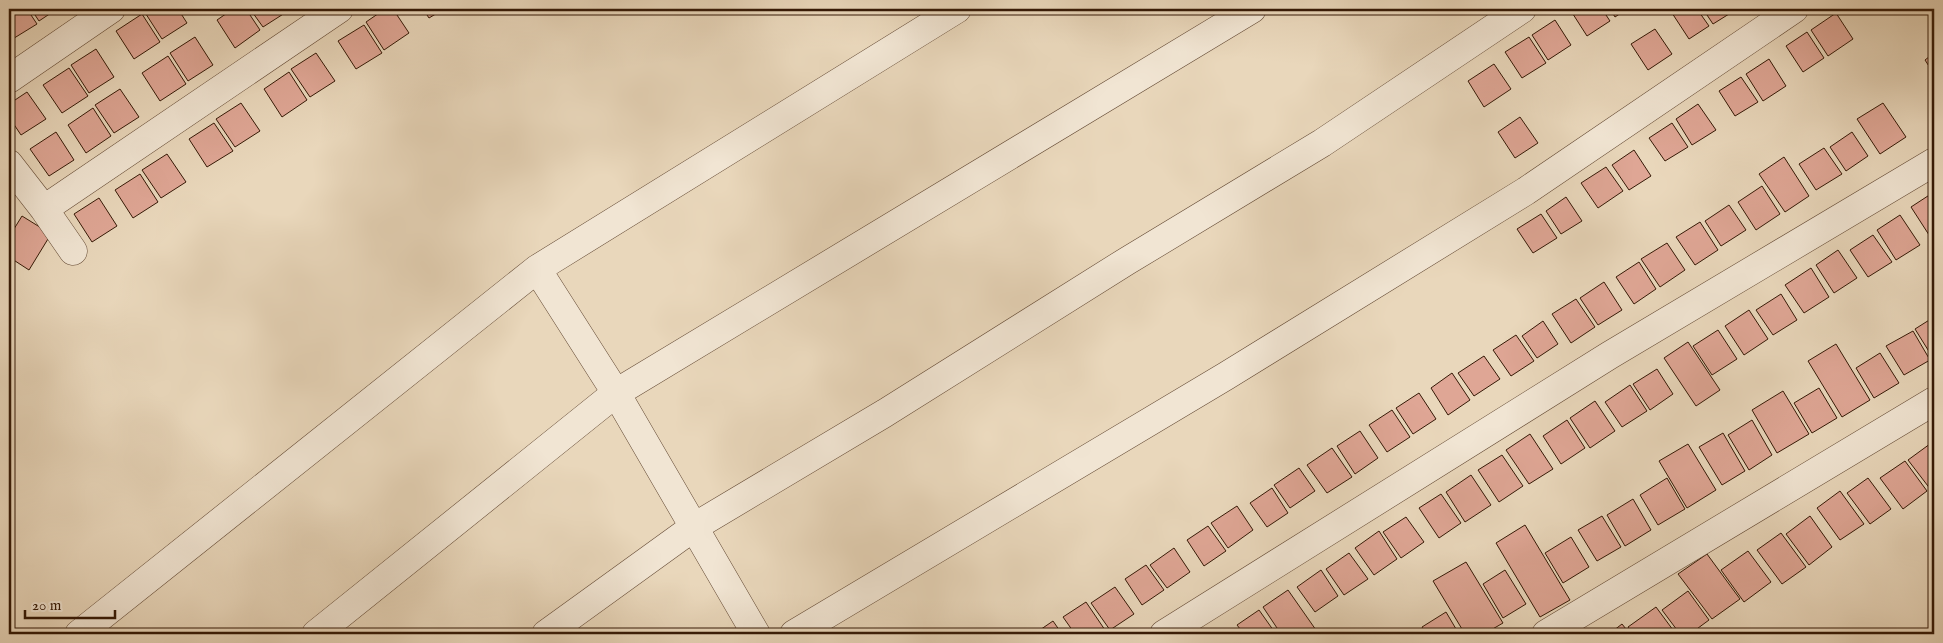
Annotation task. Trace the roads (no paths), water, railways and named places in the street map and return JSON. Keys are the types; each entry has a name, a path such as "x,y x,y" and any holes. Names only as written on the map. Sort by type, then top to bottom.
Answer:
{"street":[{"path":"9,80 110,9"},
{"path":"44,209 339,9"},
{"path":"79,634 538,269 958,9"},
{"path":"316,634 616,393 1252,9"},
{"path":"546,634 694,527 885,413 1119,266 1322,143 1522,9"},
{"path":"794,634 1226,376 1526,191 1794,9"},
{"path":"1164,634 1610,355 1934,162"},
{"path":"9,164 44,209 73,251"},
{"path":"538,269 616,393 756,634"},
{"path":"1546,634 1934,401"}]}
